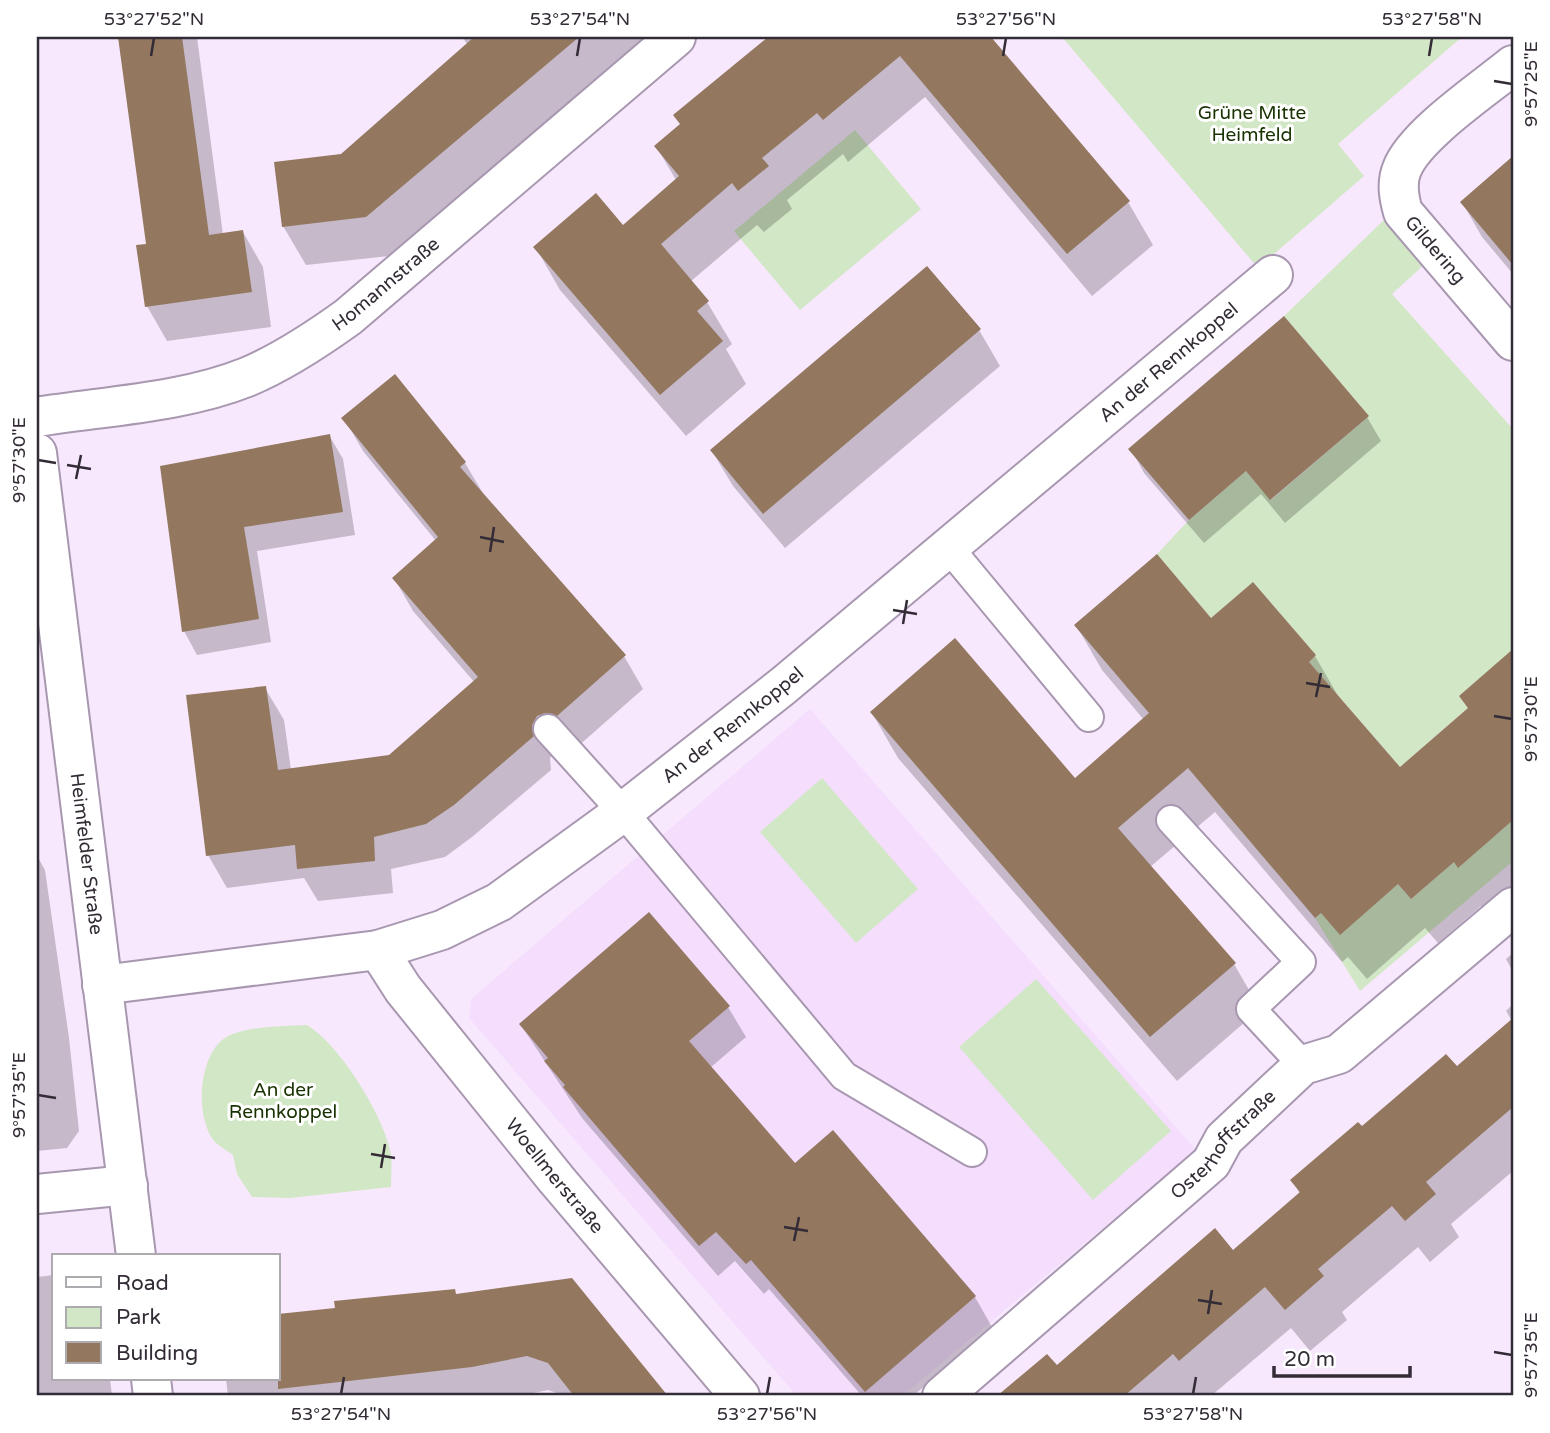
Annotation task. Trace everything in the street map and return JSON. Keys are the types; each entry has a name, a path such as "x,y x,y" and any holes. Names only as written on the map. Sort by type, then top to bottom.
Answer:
{"street":[{"name":"Homannstraße","path":"37,417 199,392 247,377 313,342 358,308 676,37"},
{"name":"Gildering","path":"1513,65 1420,141 1402,169 1398,184 1402,212 1513,341"},
{"name":"An der Rennkoppel","path":"102,985 378,950 442,930 499,902 623,811 783,686 1273,275"},
{"name":"Heimfelder Straße","path":"37,453 136,1254"},
{"name":"Osterhoffstraße","path":"942,1396 1211,1163 1224,1139 1303,1065 1339,1054 1513,907"},
{"name":"Woellmerstraße","path":"378,950 403,989 548,1169 740,1396"},
{"path":"37,1194 128,1185"}],"lane":[{"path":"949,548 1089,718"},
{"path":"548,729 623,811 844,1076 972,1152"},
{"path":"1171,820 1301,962 1251,1009 1303,1065"}],"shaded area":[{"path":"810,709 1196,1150 902,1396 797,1396 469,1018 471,999"}],"green space":[{"name":"Grüne Mitte Heimfeld","path":"1062,37 1462,37 1338,144 1364,176 1258,268"},
{"path":"855,130 921,209 800,310 734,231"},
{"path":"1386,218 1426,263 1392,294 1513,429 1513,666 1506,657 1459,696 1468,708 1400,767 1309,662 1316,655 1253,582 1211,618 1157,554 1189,520 1246,471 1271,500 1369,416 1284,316"},
{"path":"822,778 918,889 856,943 760,832"},
{"path":"1513,820 1513,861 1360,991 1315,918 1321,913 1340,934 1398,884 1411,899 1454,862 1458,867"},
{"path":"1036,979 1171,1131 1093,1200 959,1047"},
{"name":"An der Rennkoppel","path":"307,1025 333,1048 346,1065 380,1121 391,1154 391,1187 290,1198 252,1197 237,1174 233,1155 215,1142 209,1132 202,1105 204,1075 214,1049 222,1040 250,1029"}],"building":[{"path":"118,37 182,37 209,235 243,230 252,292 145,307 136,245 146,244"},
{"path":"474,37 579,37 366,217 282,227 274,162 341,154"},
{"path":"768,37 991,37 1130,201 1067,254 900,56 823,120 817,113 762,158 769,166 738,191 732,183 661,244 709,301 697,311 723,341 660,395 533,247 596,193 623,225 679,176 654,146 680,124 673,115"},
{"path":"1513,156 1513,265 1460,202"},
{"path":"927,266 981,329 763,514 710,450"},
{"path":"1284,316 1369,416 1270,500 1246,471 1189,520 1128,449"},
{"path":"395,374 466,462 460,467 626,655 557,716 545,713 537,716 532,725 534,736 454,805 426,824 374,837 375,861 297,869 295,845 206,856 186,695 266,686 278,770 389,755 478,677 392,578 438,537 341,418"},
{"path":"330,434 343,512 244,527 259,619 182,632 160,466"},
{"path":"1157,554 1211,618 1253,582 1316,655 1309,662 1400,767 1468,708 1459,696 1513,649 1513,820 1458,868 1454,862 1411,899 1398,884 1340,935 1321,913 1315,918 1188,768 1118,828 1236,963 1150,1037 870,712 955,638 1075,778 1149,713 1074,625"},
{"path":"649,912 730,1006 689,1041 795,1163 833,1130 976,1296 865,1392 751,1260 746,1264 716,1232 699,1246 563,1087 565,1085 544,1061 548,1058 519,1024"},
{"path":"1513,1018 1513,1107 1426,1182 1436,1194 1405,1221 1392,1206 1318,1269 1324,1276 1285,1310 1265,1287 1179,1361 1173,1354 1124,1396 997,1396 1047,1354 1057,1365 1215,1228 1233,1250 1300,1192 1290,1180 1358,1122 1362,1126 1446,1054 1457,1066"},
{"path":"572,1278 668,1396 574,1396 548,1363 527,1356 472,1367 278,1389 280,1314 335,1308 334,1301 455,1289 456,1294"}]}
